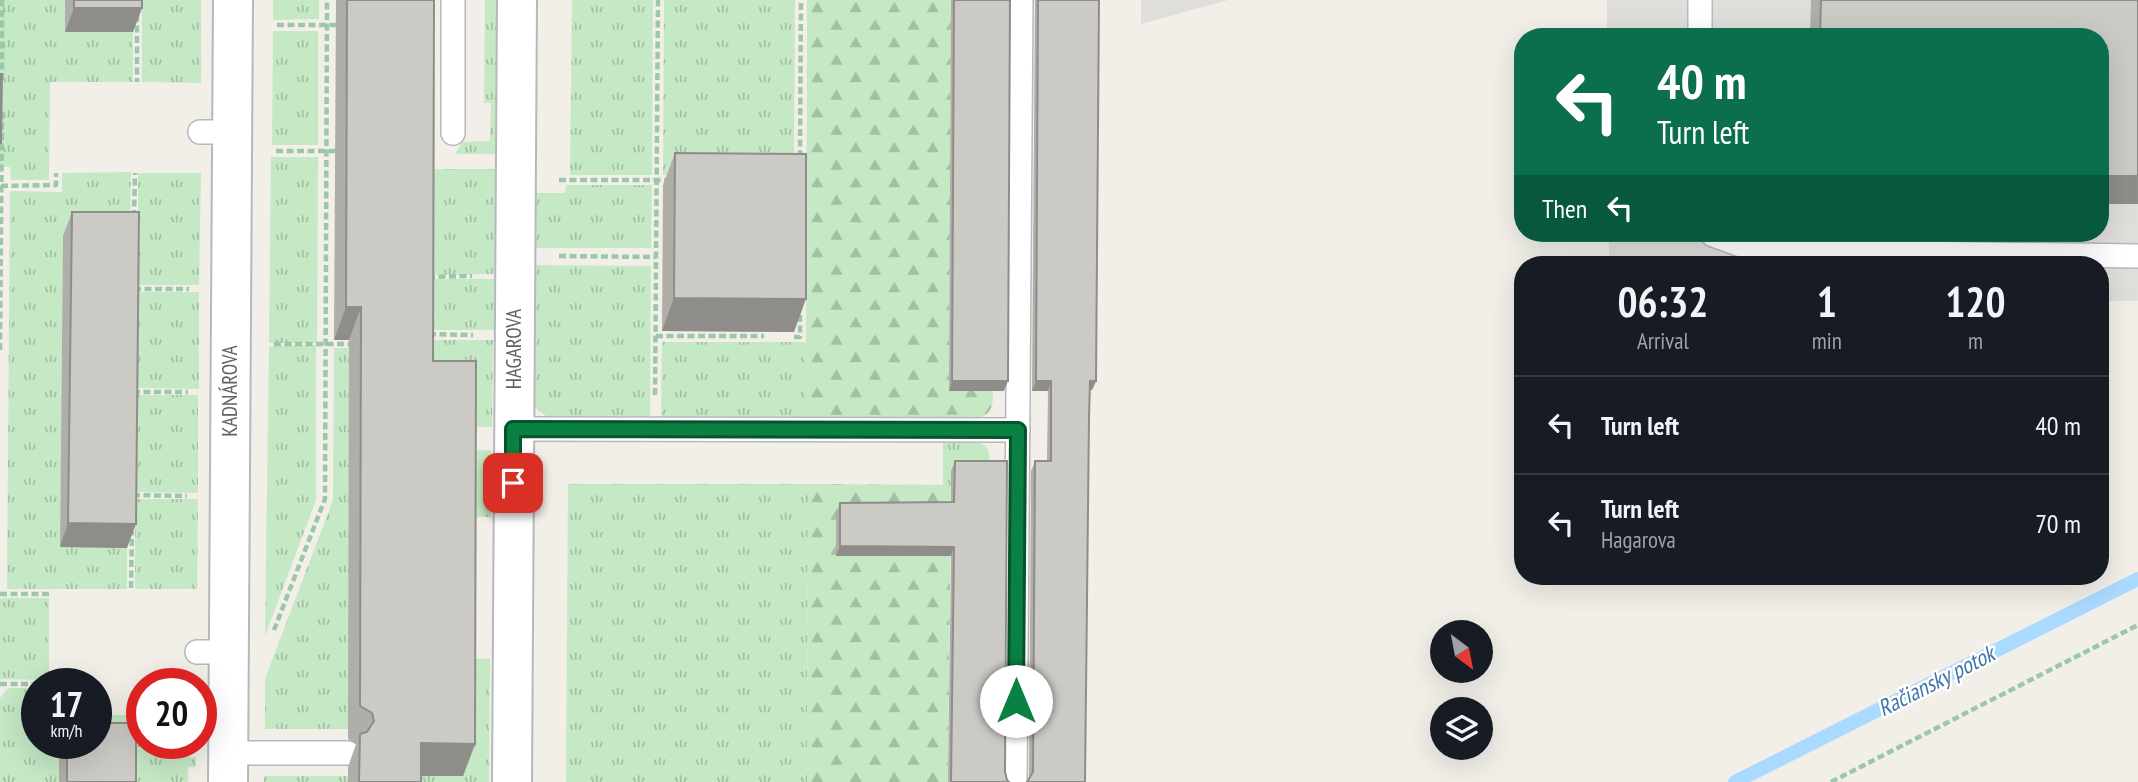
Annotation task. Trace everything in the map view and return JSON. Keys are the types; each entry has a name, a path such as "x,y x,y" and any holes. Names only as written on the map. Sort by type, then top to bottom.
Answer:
{"street":[{"name":"KADNÁROVA","path":"228,767 213,652 216,132 233,0"},
{"name":"HAGAROVA","path":"512,782 517,0"}],"lane":[{"path":"453,0 453,133"},
{"path":"1015,782 1021,0"},
{"path":"1700,0 1700,28"},
{"path":"1733,242 1758,251 2138,256"},
{"path":"513,429 1018,430"},
{"path":"228,767 348,753"}],"path":[{"path":"2,0 2,93"},
{"path":"272,636 325,499 327,0"},
{"path":"655,429 659,0"},
{"path":"800,167 801,0"},
{"path":"137,14 137,82"},
{"path":"275,25 336,25"},
{"path":"0,350 2,106"},
{"path":"274,151 335,151"},
{"path":"1,186 56,186 56,173"},
{"path":"134,224 135,173"},
{"path":"516,180 670,180"},
{"path":"515,256 656,257"},
{"path":"134,276 134,302"},
{"path":"425,277 425,288"},
{"path":"134,289 193,289"},
{"path":"794,337 800,337 800,311"},
{"path":"425,323 425,344"},
{"path":"656,337 764,337"},
{"path":"273,344 363,344"},
{"path":"132,405 133,379"},
{"path":"133,392 192,392"},
{"path":"132,482 132,495 192,496"},
{"path":"131,589 132,522"},
{"path":"0,594 49,594"},
{"path":"1832,782 2138,625"},
{"path":"0,691 7,683"},
{"path":"0,684 21,683"}],"shaded area":[{"path":"1141,0 1228,0 1141,24"},
{"path":"1607,0 2138,0 2138,301 2109,301 2109,256 1609,256 1609,242 2109,242 2109,28 1607,28"}],"green space":[{"path":"0,0 65,0 66,32 133,32 133,82 50,82 49,180 11,180 10,167 0,167"},
{"path":"142,0 201,0 201,83 142,82"},
{"path":"273,0 319,0 319,19 273,20"},
{"path":"485,0 504,0 502,154 455,154 462,142 490,141 491,103 484,103"},
{"path":"572,0 653,0 652,175 570,175"},
{"path":"664,0 795,0 794,176 663,175"},
{"path":"807,0 951,0 949,390 993,391 991,408 979,418 806,417"},
{"path":"273,31 318,31 318,145 272,145"},
{"path":"271,157 318,157 317,343 269,343"},
{"path":"430,169 501,169 501,274 429,275"},
{"path":"131,172 130,237 63,236 60,547 127,548 127,589 7,589 10,191 62,192 62,173"},
{"path":"138,173 201,173 199,285 138,285"},
{"path":"529,184 535,184 536,193 565,193 566,185 652,185 651,248 528,248"},
{"path":"528,265 651,266 650,417 546,416 527,401"},
{"path":"429,279 500,279 501,330 429,330"},
{"path":"137,292 199,292 199,389 137,388"},
{"path":"429,340 493,340 492,427 464,427 348,729 265,729 265,679 333,500 334,348 428,348"},
{"path":"662,342 806,342 806,417 661,417"},
{"path":"316,345 316,500 265,636 269,346"},
{"path":"136,395 198,395 198,493 136,492"},
{"path":"943,442 973,442 984,445 989,453 989,471 952,471 951,485 943,485"},
{"path":"463,450 491,450 491,517 463,517"},
{"path":"568,484 808,484 807,782 566,782"},
{"path":"808,484 951,485 948,782 807,782"},
{"path":"135,499 198,499 197,589 135,589"},
{"path":"0,598 49,598 49,668 21,668 21,679 0,679"},
{"path":"463,659 490,659 489,782 264,782 264,776 462,776"},
{"path":"8,688 21,688 21,759 59,759 59,782 0,782 0,698"},
{"path":"112,715 126,715 126,747 112,747"},
{"path":"135,759 196,759 196,767 188,767 188,782 135,782"}],"building":[{"path":"74,0 142,0 142,8 74,8"},
{"path":"347,0 434,0 433,361 476,361 475,744 421,743 421,782 359,782 360,734 367,732 374,721 372,713 360,706 361,307 346,307"},
{"path":"954,0 1010,0 1008,381 952,381"},
{"path":"1038,0 1099,0 1096,381 1090,381 1085,782 1027,782 1033,772 1035,461 1051,461 1051,381 1036,381"},
{"path":"1821,0 2138,0 2138,176 2109,176 2109,28 1820,28"},
{"path":"2,74 1,143 0,143"},
{"path":"675,153 806,154 806,299 674,298"},
{"path":"72,212 139,212 136,524 68,523"},
{"path":"955,461 1007,461 1005,772 1009,782 951,782 954,547 840,546 840,503 954,502"},
{"path":"112,723 126,723 126,759 136,759 136,782 67,782 67,759 112,759"}],"waterway":[{"name":"Račiansky potok","path":"1735,782 2138,579"}],"route":[{"path":"513,483 513,429 1018,430 1016,701"}]}
